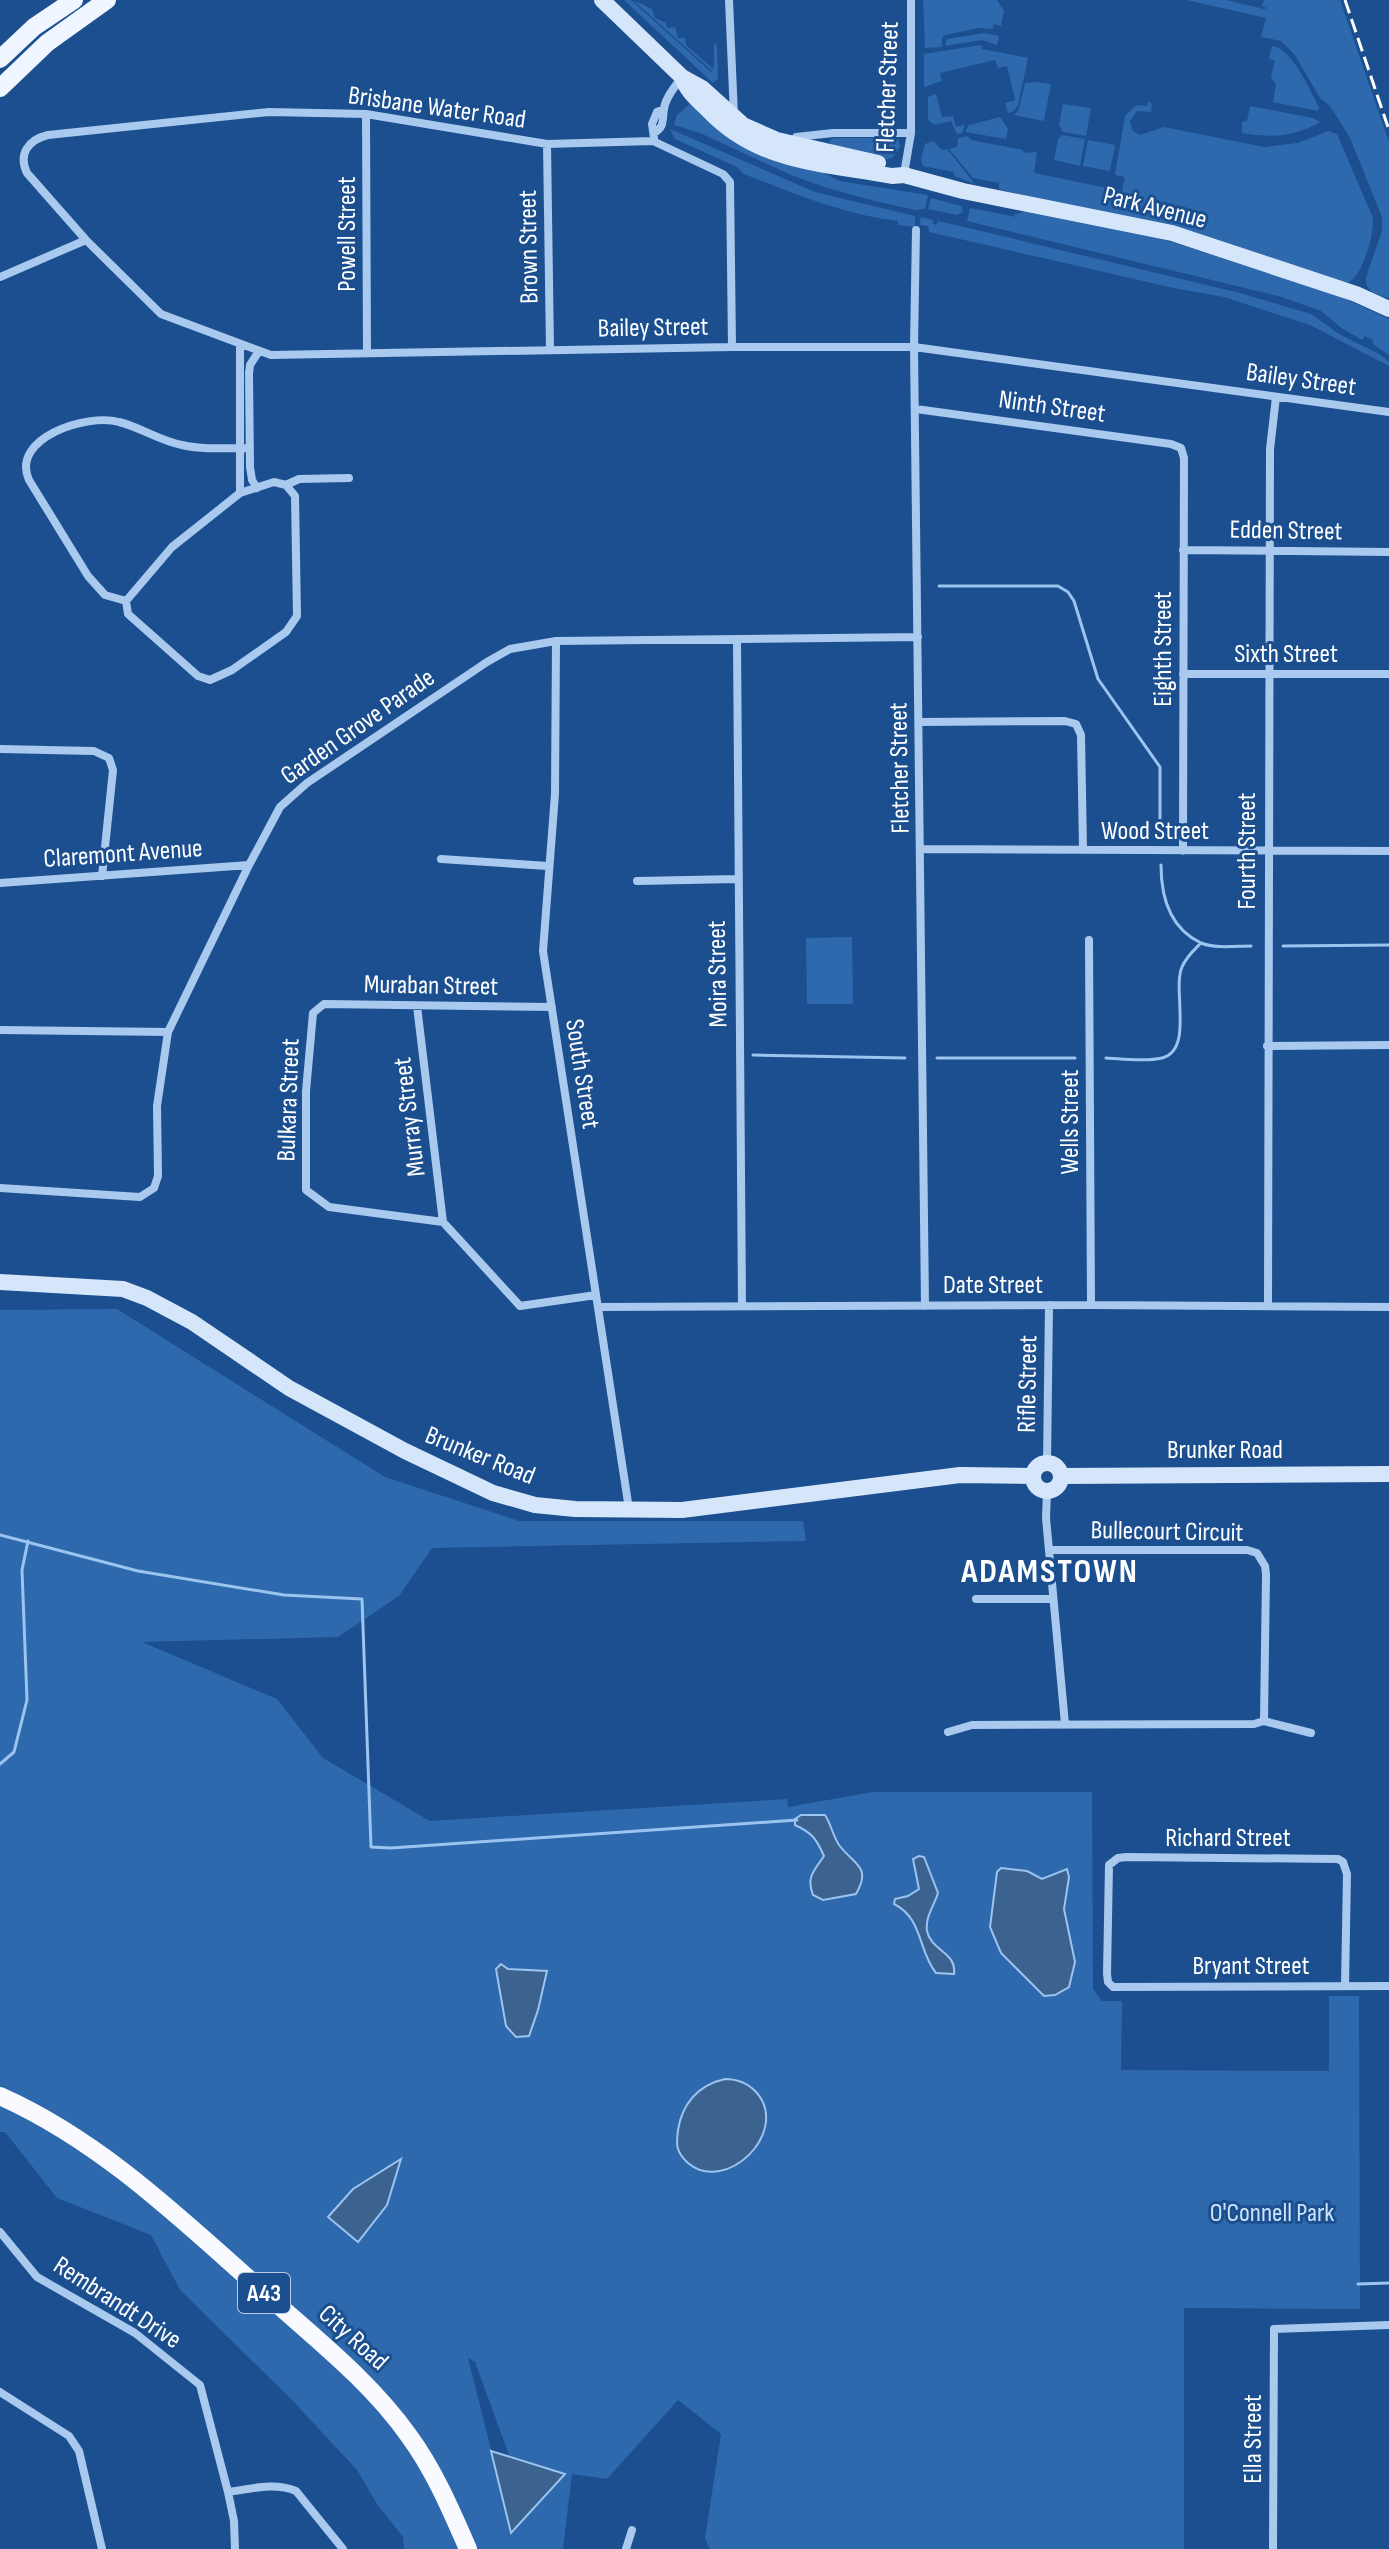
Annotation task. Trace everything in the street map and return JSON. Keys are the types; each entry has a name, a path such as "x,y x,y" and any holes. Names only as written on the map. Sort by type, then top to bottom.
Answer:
{"highway":[{"name":"City Road","path":"0,2096 55,2123 128,2173 373,2390 410,2437 444,2496 468,2549"}],"main road":[{"path":"0,59 34,27 74,0"},
{"path":"0,88 47,43 107,0"},
{"name":"Park Avenue","path":"602,0 682,77 702,88 748,143 790,157 892,176 904,175"},
{"name":"Park Avenue","path":"728,119 794,145 892,167 904,175 963,191 1172,233 1356,294 1389,309"},
{"name":"Brunker Road","path":"0,1282 123,1289 147,1298 192,1322 289,1388 405,1451 493,1493 535,1505 575,1509 682,1510 960,1475 1032,1476"},
{"path":"1047,1463 1056,1466 1061,1476 1058,1487 1047,1492 1036,1488 1032,1476 1037,1466 1047,1463"},
{"name":"Brunker Road","path":"1061,1476 1389,1474"}],"street":[{"path":"728,119 725,96 731,88 729,0"},
{"name":"Fletcher Street","path":"904,175 911,133 911,0"},
{"path":"654,137 652,124 657,112 664,109 682,77"},
{"name":"Brisbane Water Road","path":"28,146 48,135 269,112 366,114 547,144 654,137 729,180 732,347"},
{"name":"Powell Street","path":"366,114 367,353"},
{"path":"794,145 796,137 810,135 911,133"},
{"name":"Brown Street","path":"547,144 550,350"},
{"name":"Bailey Street","path":"28,146 23,155 27,173 86,240 161,314 271,355 914,347 1389,410"},
{"name":"Fletcher Street","path":"916,230 914,347 925,1306"},
{"path":"0,277 86,240"},
{"path":"240,344 240,493"},
{"path":"257,488 250,473 249,373 250,365 259,351"},
{"name":"Fourth Street","path":"1268,1306 1269,551 1270,449 1276,397"},
{"name":"Ninth Street","path":"916,409 1171,444 1181,448"},
{"path":"126,601 105,595 88,576 26,473 24,465 31,449 36,443 75,424 104,419 181,445 250,448"},
{"name":"Eighth Street","path":"1181,448 1184,458 1183,851"},
{"path":"286,485 299,479 349,478"},
{"path":"274,482 286,485 295,496 297,616 286,632 232,670 210,680 198,676 128,614 126,601 172,547 240,493 257,488 274,482"},
{"name":"Edden Street","path":"1183,550 1389,552"},
{"name":"Garden Grove Parade","path":"0,1188 140,1197 154,1188 158,1176 157,1106 168,1032 280,807 307,783 487,662 510,649 556,641 918,637"},
{"name":"Moira Street","path":"737,640 742,1306"},
{"name":"South Street","path":"556,641 555,794 543,951 629,1510"},
{"name":"Sixth Street","path":"1183,674 1389,674"},
{"path":"919,722 1065,721 1076,724 1081,735 1083,850"},
{"path":"0,749 94,751 109,758 113,770 102,876"},
{"name":"Wood Street","path":"921,849 1389,851"},
{"path":"441,859 548,866"},
{"name":"Claremont Avenue","path":"0,883 249,865"},
{"path":"637,881 737,879"},
{"name":"Wells Street","path":"1089,940 1091,1305"},
{"name":"Muraban Street","path":"313,1013 324,1004 552,1007"},
{"name":"Murray Street","path":"417,1006 443,1222"},
{"name":"Bulkara Street","path":"313,1013 306,1091 306,1190 329,1207 443,1222"},
{"path":"0,1030 168,1032"},
{"path":"1267,1046 1389,1045"},
{"path":"443,1222 520,1306 596,1295"},
{"name":"Rifle Street","path":"1047,1463 1049,1305"},
{"name":"Date Street","path":"598,1307 1389,1307"},
{"path":"1047,1492 1065,1724"},
{"name":"Bullecourt Circuit","path":"1050,1550 1247,1550 1257,1553 1266,1574 1264,1721"},
{"path":"976,1599 1053,1599"},
{"path":"948,1732 972,1725 1254,1724 1264,1721 1311,1733"},
{"name":"Richard Street","path":"1113,1987 1108,1982 1107,1974 1108,1870 1112,1861 1126,1857 1333,1858 1343,1862 1347,1874 1345,1985"},
{"name":"Bryant Street","path":"1113,1987 1389,1986"},
{"name":"Rembrandt Drive","path":"0,2232 37,2277 135,2333 200,2385 228,2492 234,2521 235,2549"},
{"name":"Ella Street","path":"1273,2549 1274,2329 1389,2325"},
{"path":"0,2392 69,2436 74,2443 79,2451 102,2549"},
{"path":"228,2492 273,2486 296,2491 343,2549"},
{"path":"626,2549 632,2530"}],"green space":[{"path":"624,0 631,0 711,72 714,69 711,70 633,0 652,9 655,18 666,23 667,28 675,27 678,38 685,38 686,45 712,68 714,45 717,44 718,78 713,83"},
{"path":"923,0 997,0 1004,11 1001,26 994,24 993,29 979,28 945,35 942,47 925,48"},
{"path":"1187,0 1226,0 1264,9 1267,8 1262,6 1264,0 1340,0 1389,142 1389,298 1375,294 1367,286 1366,276 1369,276 1367,274 1382,231 1382,217 1350,138 1330,106 1320,98 1295,55 1281,41 1261,37 1266,18"},
{"path":"984,33 999,36 997,45 982,40 945,46 947,39"},
{"path":"981,45 982,49 1028,58 1014,111 1008,113 1005,103 1015,100 1007,66 998,68 995,60 940,73 942,81 924,87 924,54"},
{"path":"1272,46 1279,48 1293,61 1319,107 1318,111 1273,102 1276,84 1271,78 1275,60 1269,59"},
{"path":"1025,83 1051,84 1044,121 1014,115 1019,109"},
{"path":"936,94 942,117 953,116 956,127 965,125 962,133 957,134 951,121 934,125 928,120 928,97"},
{"path":"1148,101 1152,104 1151,112 1137,111 1130,121 1133,131 1140,135 1164,127 1264,147 1298,143 1328,131 1337,134 1373,218 1366,254 1353,278 1348,283 999,189 999,183 973,178 949,149 957,147 958,138 968,136 971,140 1023,150 1023,153 1037,152 1034,173 1122,191 1125,177 1115,175 1125,116 1137,105 1147,106"},
{"path":"692,102 839,181 928,195 925,209 915,210 827,188 700,133 674,125 677,115"},
{"path":"1063,104 1091,108 1086,136 1063,132 1059,125"},
{"path":"1250,106 1320,122 1282,135 1242,133 1242,122 1247,121"},
{"path":"1000,117 1008,129 1006,139 965,132 969,125"},
{"path":"670,129 815,192 915,216 915,227 839,209 744,174 737,167 675,139"},
{"path":"1062,135 1085,139 1080,166 1054,160 1058,139"},
{"path":"834,138 894,138 898,139 900,147 892,158 885,160 832,146 829,141"},
{"path":"1088,140 1115,145 1110,171 1083,166"},
{"path":"933,141 942,150 947,149 975,184 954,176 954,172 923,166 921,159 925,144"},
{"path":"931,198 961,206 963,212 957,215 928,209"},
{"path":"970,208 1017,217 1013,215 1026,211 1156,237 1337,295 1389,319 1389,355 1373,344 1373,340 1365,336 1362,340 1321,311 1282,297 967,221"},
{"path":"921,217 933,220 936,225 938,221 960,226 1236,292 1311,314 1339,334 1381,355 1389,366 1310,325 1224,297 929,232 928,226 919,225"},
{"path":"852,937 853,1004 807,1004 806,938"},
{"name":"O'Connell Park","path":"117,1309 385,1477 519,1521 803,1521 806,1541 432,1548 399,1596 338,1637 142,1642 277,1699 323,1758 430,1821 787,1799 788,1807 873,1792 1092,1792 1093,1989 1102,2001 1122,2001 1121,2070 1329,2071 1329,1996 1359,1996 1360,2309 1184,2308 1184,2549 710,2549 705,2538 721,2434 678,2400 607,2479 572,2474 563,2549 404,2549 403,2537 377,2504 357,2470 291,2399 180,2290 151,2235 57,2198 5,2132 0,2132 0,1310","holes":["468,2358 475,2362 530,2512 512,2533"]}],"shaded area":[{"path":"801,1815 825,1815 839,1845 862,1871 856,1894 823,1900 813,1895 811,1879 824,1856 813,1837 795,1825 795,1819"},
{"path":"924,1857 938,1893 927,1926 929,1938 952,1961 954,1974 936,1973 915,1926 894,1904 895,1899 919,1889 913,1859"},
{"path":"1001,1868 1027,1871 1042,1879 1067,1869 1069,1877 1064,1909 1075,1962 1069,1987 1055,1995 1044,1996 1001,1953 990,1927 997,1872"},
{"path":"501,1964 508,1969 547,1971 529,2036 516,2037 506,2026 496,1969"},
{"path":"725,2079 742,2083 757,2093 765,2109 765,2125 760,2141 749,2155 719,2171 703,2171 688,2163 679,2152 680,2121 699,2091"},
{"path":"401,2159 387,2205 358,2242 328,2217 353,2189"},
{"path":"491,2451 565,2474 511,2533"}],"waterway":[{"path":"939,586 1058,586 1068,592 1074,601 1098,679 1160,767 1160,829"},
{"path":"1161,865 1165,900 1181,929 1207,945 1251,946"},
{"path":"1106,1058 1149,1060 1172,1053 1180,1031 1182,967 1201,943"},
{"path":"1283,946 1389,945"},
{"path":"753,1055 905,1058"},
{"path":"937,1058 1075,1058"},
{"path":"0,1535 138,1571 284,1595 362,1599 371,1847 797,1820"},
{"path":"0,1764 14,1752 27,1700 22,1570 28,1541"},
{"path":"1358,2284 1389,2283"}],"railway":[{"path":"1345,0 1389,130"}],"district":[{"name":"ADAMSTOWN","path":"1050,1571"}]}
